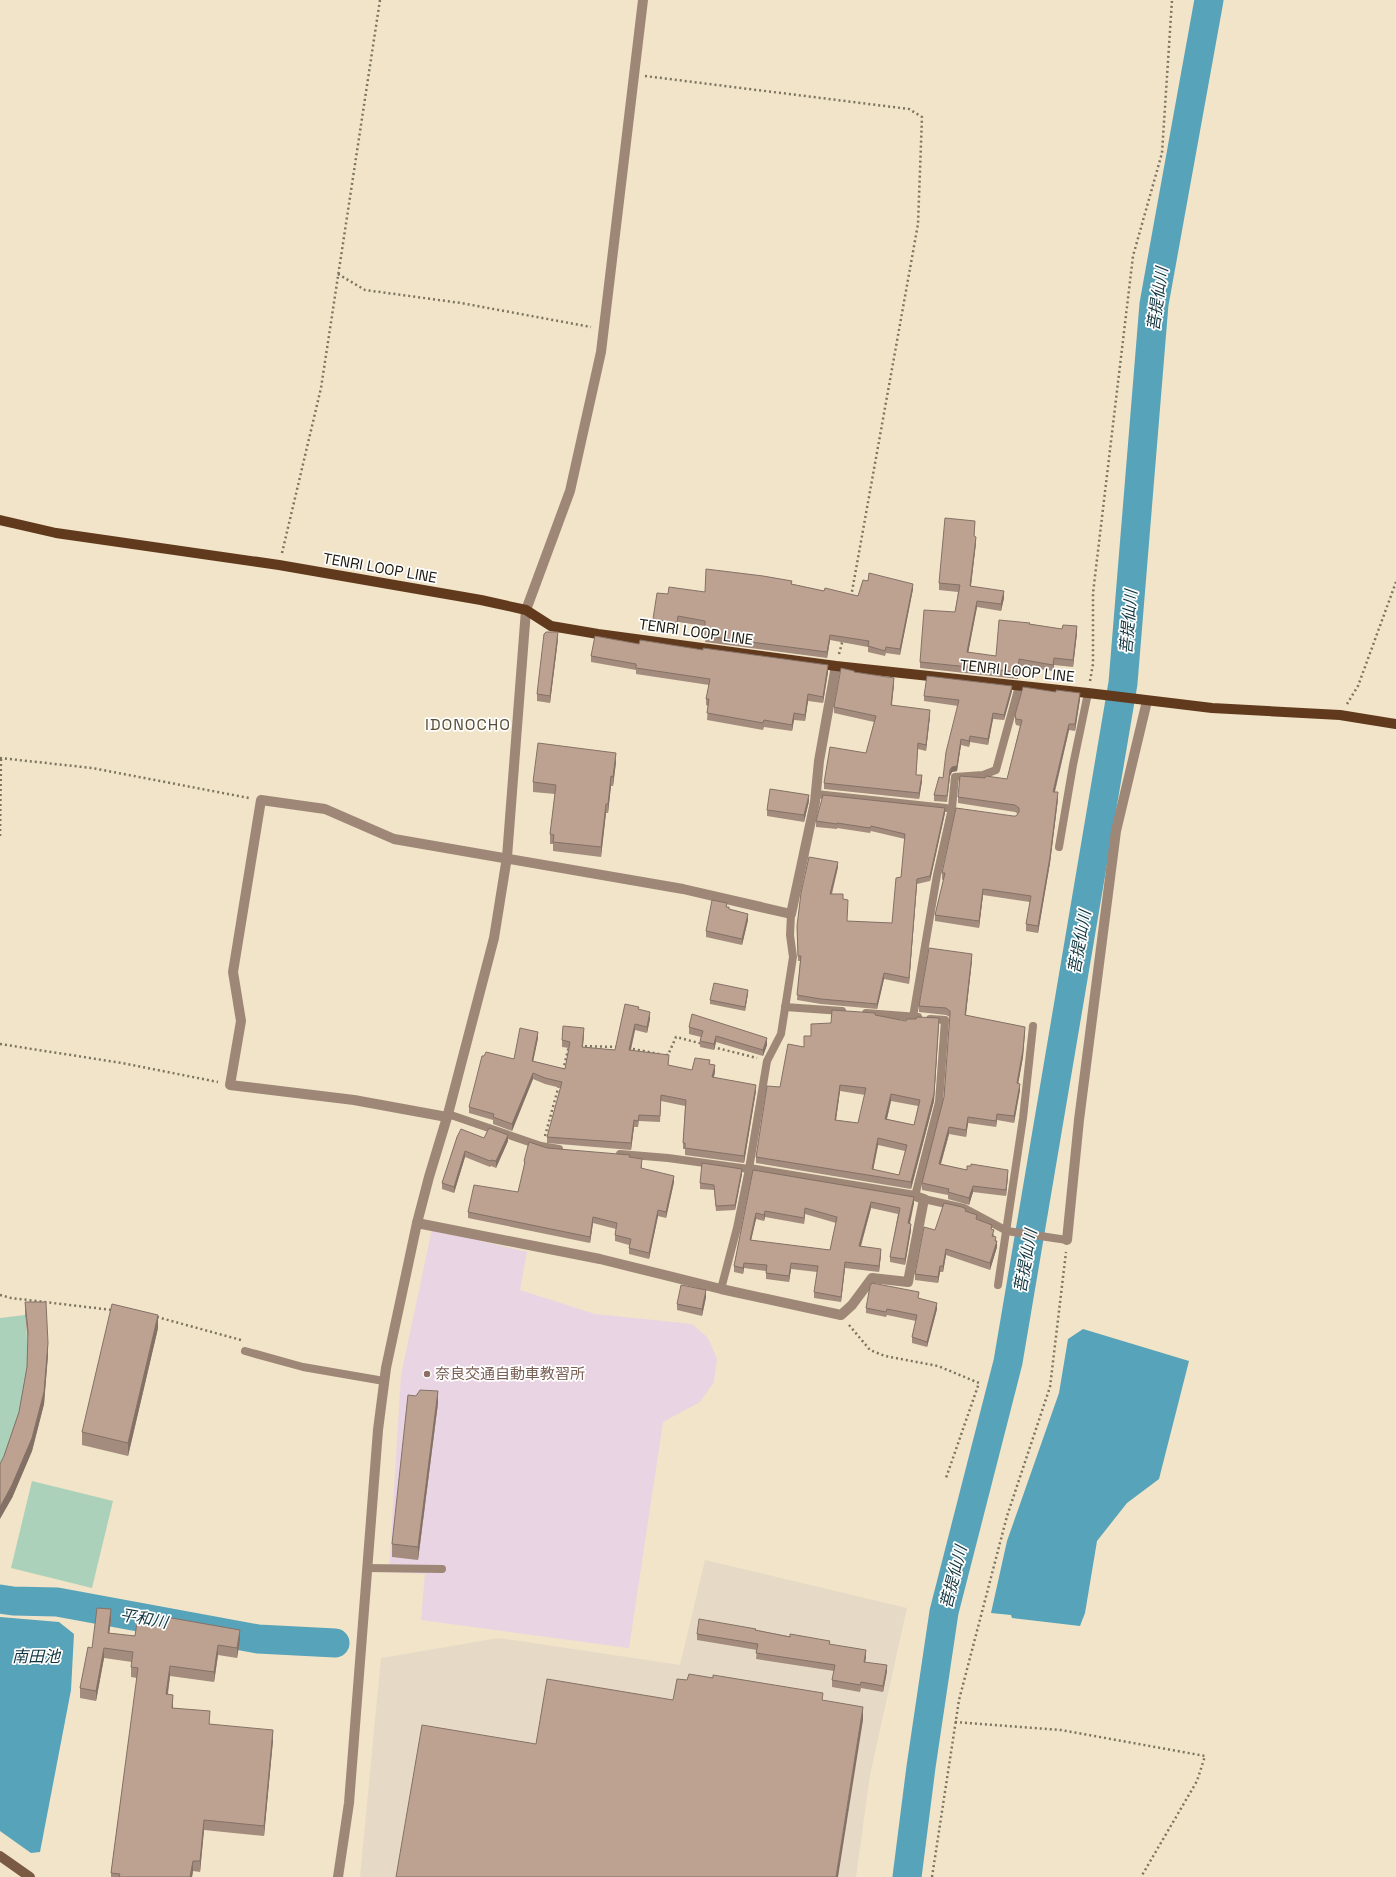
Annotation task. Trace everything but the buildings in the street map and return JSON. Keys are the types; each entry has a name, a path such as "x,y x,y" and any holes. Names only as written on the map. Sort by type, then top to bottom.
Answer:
{"main road":[{"name":"TENRI LOOP LINE","path":"0,520 56,533 279,565 481,600 526,610 552,626 598,634 836,666 1091,693 1212,708 1340,715 1396,724"},
{"path":"0,1856 30,1877"}],"street":[{"path":"338,1877 349,1803 378,1430 384,1381 417,1223 494,938 507,858 526,610 570,491 601,352 643,0"},
{"path":"447,1116 354,1100 230,1085 241,1021 233,972 261,800 325,809 394,839 683,889 791,914 816,794 819,762 836,666"},
{"path":"1064,1240 1116,831 1143,700"},
{"path":"417,1223 600,1258 721,1289 841,1315 852,1305 872,1278 908,1282 920,1198 749,1168"}],"lane":[{"path":"913,1017 937,875 956,809 955,777 983,775 996,770 1019,686"},
{"path":"1059,847 1091,693"},
{"path":"816,794 956,809"},
{"path":"721,1289 737,1228 749,1168 767,1061 781,1034 793,957 790,935 791,914"},
{"path":"785,1007 945,1020 939,1102 920,1198 964,1208 1009,1232 1064,1240"},
{"path":"998,1285 1009,1232 1033,1026"},
{"path":"447,1116 542,1146 571,1150"},
{"path":"608,1153 668,1158 749,1168"},
{"path":"245,1351 303,1367 384,1381"},
{"path":"367,1568 442,1569"}],"path":[{"path":"279,565 321,388 380,0"},
{"path":"1091,693 1093,664 1093,593 1133,256 1162,153 1172,0"},
{"path":"633,75 909,110 922,117 918,224 850,599"},
{"path":"338,274 365,290 489,308 604,330"},
{"path":"1340,715 1358,686 1396,582"},
{"path":"836,666 843,638"},
{"path":"0,836 1,758 92,768 261,800"},
{"path":"562,1075 569,1046 623,1048 668,1055 676,1038 767,1061"},
{"path":"0,1044 122,1063 230,1085"},
{"path":"542,1146 560,1082"},
{"path":"932,1877 959,1700 1007,1516 1050,1387 1064,1240"},
{"path":"0,1295 11,1298 120,1310"},
{"path":"841,1315 870,1350 885,1356 938,1366 979,1383 946,1478"},
{"path":"156,1317 243,1340"},
{"path":"955,1722 1061,1730 1205,1756 1197,1781 1141,1877"}],"shaded area":[{"path":"432,1229 527,1252 520,1290 595,1314 692,1324 708,1338 717,1359 714,1382 700,1402 663,1422 629,1648 421,1620 425,1574 389,1572 401,1375"},
{"path":"705,1560 907,1608 870,1775 856,1877 360,1877 381,1658 499,1638 680,1665"}],"green space":[{"path":"25,1315 27,1370 25,1398 15,1438 0,1477 0,1318"},
{"path":"32,1481 113,1501 92,1588 11,1568"}],"water":[{"path":"1083,1329 1189,1361 1159,1479 1127,1503 1097,1541 1085,1613 1080,1626 1012,1618 1011,1615 991,1613 1007,1541 1059,1393 1068,1339"},
{"name":"南田池","path":"0,1617 59,1622 74,1634 71,1690 40,1852 31,1853 0,1831"}],"waterway":[{"name":"菩提仙川","path":"907,1877 921,1767 944,1612 1008,1362 1123,683 1154,304 1209,0"},
{"name":"平和川","path":"0,1599 13,1601 57,1602 258,1639 335,1643"}],"place":[{"name":"奈良交通自動車教習所","path":"427,1374"}],"district":[{"name":"IDONOCHO","path":"468,724"}]}
